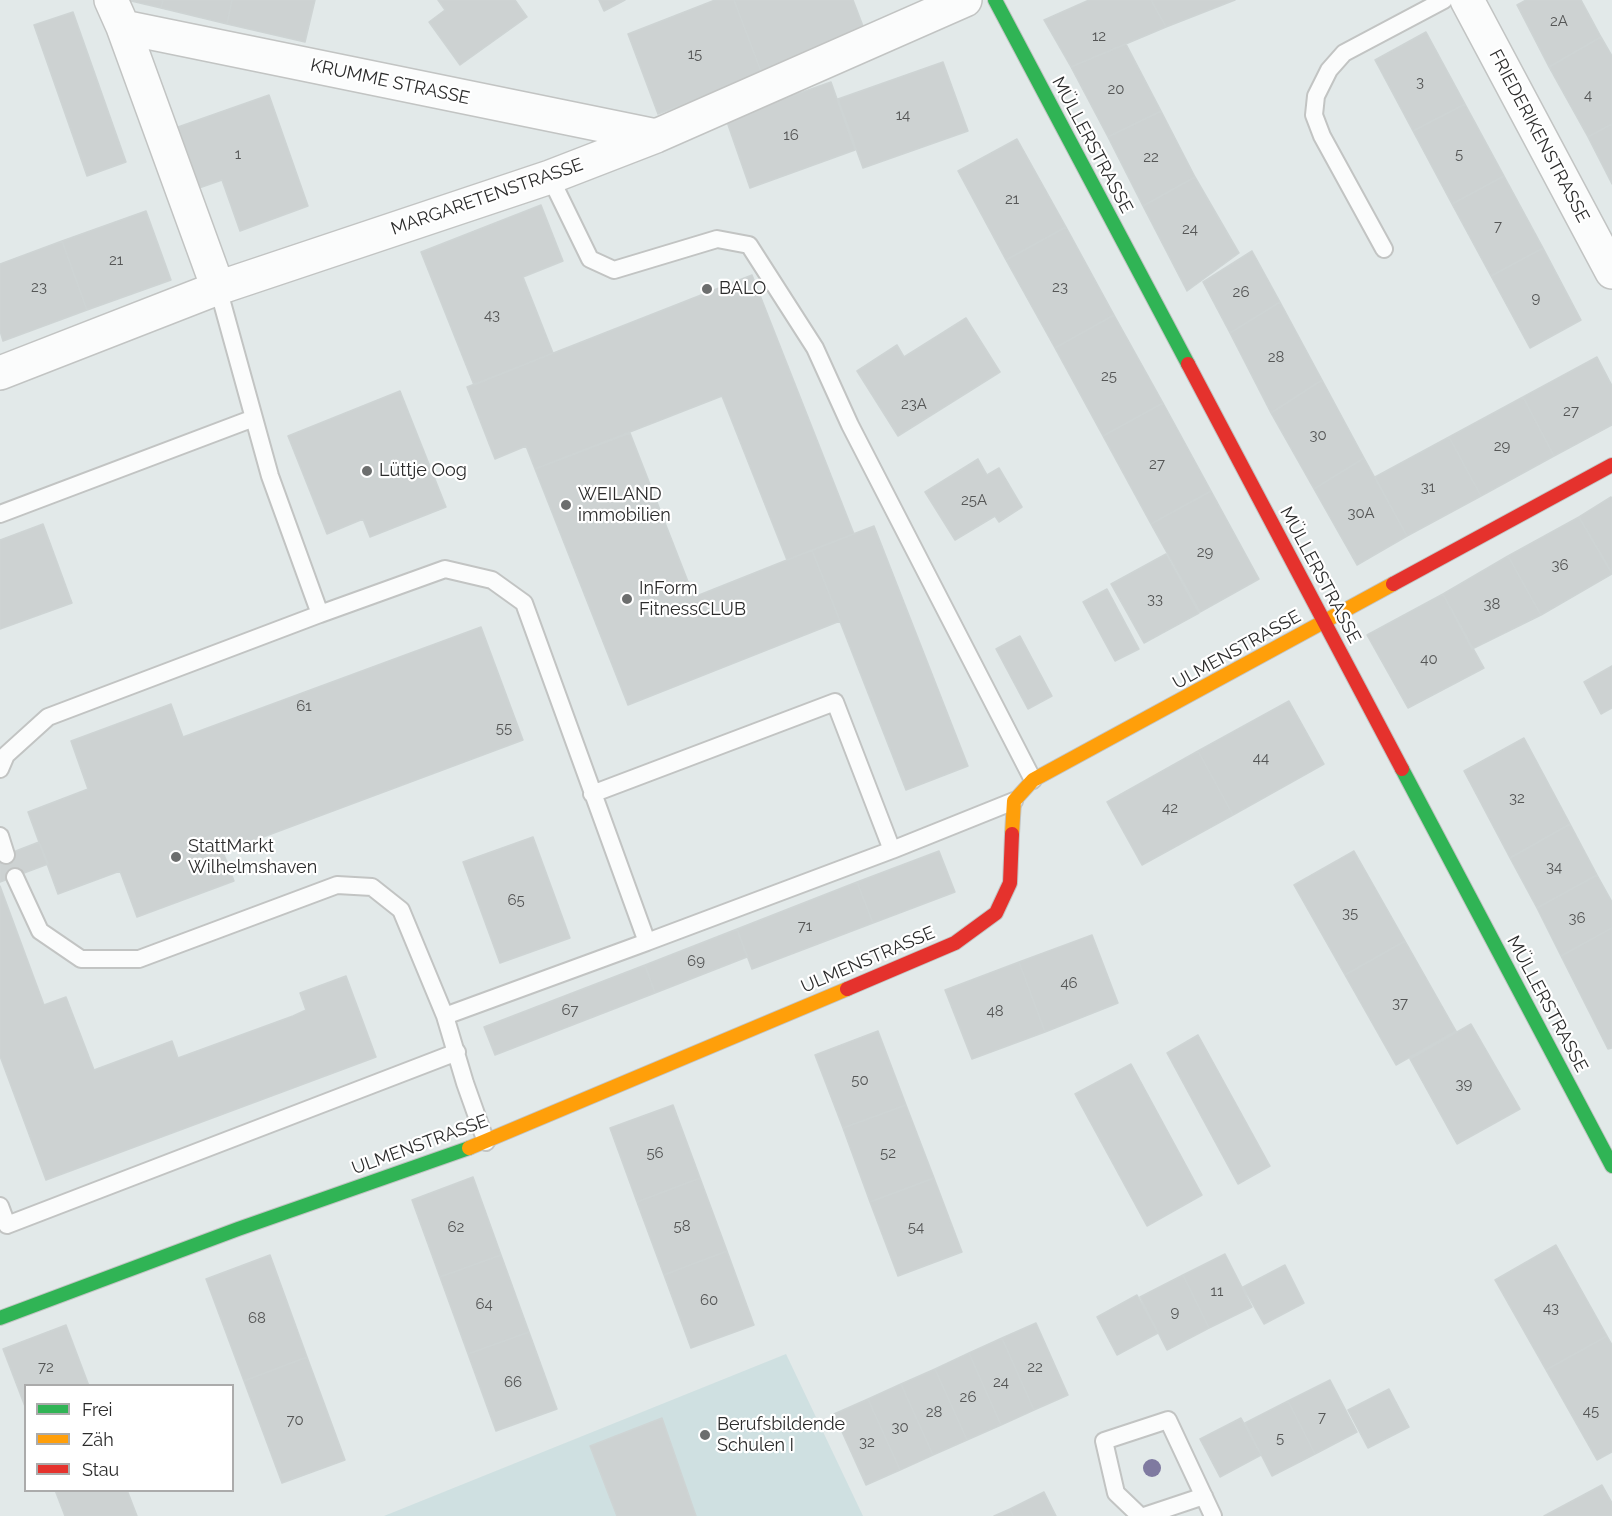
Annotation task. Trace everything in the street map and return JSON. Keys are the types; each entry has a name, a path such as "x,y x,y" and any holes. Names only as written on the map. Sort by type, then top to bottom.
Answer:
{"street":[{"name":"MARGARETENSTRASSE","path":"0,373 218,288 550,177 656,136 965,0"},
{"name":"MÜLLERSTRASSE","path":"995,0 1612,1166"},
{"name":"FRIEDERIKENSTRASSE","path":"1467,0 1612,272"},
{"name":"KRUMME STRASSE","path":"117,14 656,136"},
{"name":"KRUMME STRASSE","path":"117,14 218,288"},
{"name":"ULMENSTRASSE","path":"0,1318 238,1229 486,1142 955,943 996,913 1010,883 1014,801 1033,780 1612,465"}],"lane":[{"path":"1384,249 1322,136 1314,115 1316,96 1329,70 1344,53 1444,0"},
{"path":"550,177 590,259 614,270 717,239 749,245 815,348 850,425 1033,780"},
{"path":"218,288 270,476 320,614"},
{"path":"0,514 254,418"},
{"path":"0,768 6,755 48,717 445,569 492,580 524,603 647,942"},
{"path":"592,794 835,702 892,850"},
{"path":"445,1016 892,850 1014,801"},
{"path":"0,836 6,855"},
{"path":"15,877 40,931 81,959 139,959 337,885 372,887 401,910 445,1016 486,1142"},
{"path":"0,1206 7,1225 457,1052"},
{"path":"1204,1496 1142,1516 1116,1493 1104,1441 1168,1420 1204,1496 1213,1516"}],"shaded area":[{"name":"Berufsbildende Schulen I","path":"786,1354 863,1516 384,1516"}],"building":[{"path":"127,0 163,0 161,8"},
{"path":"163,0 232,0 227,24 161,8"},
{"path":"232,0 315,0 305,42 227,24"},
{"path":"438,0 515,0 527,17 460,65 429,22 445,10"},
{"path":"599,0 625,0 604,11"},
{"path":"715,0 734,0 762,74 658,114 628,34"},
{"path":"734,0 853,0 866,34 762,74"},
{"path":"1089,0 1151,0 1166,27 1071,67 1044,20"},
{"path":"1151,0 1235,0 1166,27"},
{"path":"1526,0 1581,0 1601,37 1549,67 1517,5"},
{"path":"73,12 126,162 87,176 34,25"},
{"path":"1426,32 1465,104 1413,131 1375,60"},
{"path":"1601,37 1612,56 1612,124 1588,137 1549,67"},
{"path":"1126,44 1161,111 1108,137 1071,67"},
{"path":"943,62 968,131 863,168 838,99"},
{"path":"831,82 855,150 750,188 726,119"},
{"path":"269,95 308,206 240,231 222,180 199,188 178,127"},
{"path":"1465,104 1504,176 1452,204 1413,131"},
{"path":"1161,111 1195,177 1143,206 1108,137"},
{"path":"1612,124 1612,184 1588,137"},
{"path":"1017,139 1066,227 1006,260 958,171"},
{"path":"1504,176 1543,248 1491,276 1452,204"},
{"path":"1195,177 1239,253 1187,291 1143,206"},
{"path":"541,205 563,261 523,277 553,353 474,385 421,252"},
{"path":"146,211 171,280 87,310 62,241"},
{"path":"1066,227 1114,315 1055,348 1006,260"},
{"path":"62,241 87,310 3,341 0,331 0,264"},
{"path":"1543,248 1581,320 1530,348 1491,276"},
{"path":"1252,251 1280,302 1230,333 1203,282"},
{"path":"752,275 854,534 787,560 722,396 535,469 526,446 495,459 467,387"},
{"path":"1280,302 1322,380 1271,413 1230,333"},
{"path":"1114,315 1163,403 1103,436 1055,348"},
{"path":"966,318 1000,372 898,436 857,371 897,345 904,357"},
{"path":"1597,357 1612,386 1612,425 1554,456 1523,397"},
{"path":"1322,380 1364,458 1314,489 1271,413"},
{"name":"Lüttje Oog","path":"400,391 446,507 370,537 363,519 327,534 288,436"},
{"path":"1523,397 1554,456 1481,496 1449,437"},
{"path":"1163,403 1211,491 1151,524 1103,436"},
{"path":"630,433 694,597 812,550 840,621 628,705 535,469"},
{"path":"1449,437 1481,496 1407,536 1375,477"},
{"path":"1364,458 1407,536 1357,565 1314,489"},
{"path":"978,459 987,475 999,468 1022,507 999,522 995,516 955,540 925,492"},
{"path":"1211,491 1259,579 1200,612 1151,524"},
{"path":"1611,497 1612,499 1612,573 1579,517"},
{"path":"1579,517 1612,574 1541,615 1508,556"},
{"path":"43,524 72,603 0,629 0,540"},
{"path":"874,526 968,766 906,790 812,550"},
{"path":"1166,554 1199,613 1144,643 1111,584"},
{"path":"1508,556 1541,615 1472,649 1443,594"},
{"path":"1107,589 1139,649 1115,661 1083,602"},
{"path":"1443,594 1484,668 1408,708 1367,635"},
{"path":"481,627 523,740 223,852 234,881 137,917 120,871 58,894 28,812 88,789 71,741 171,704 183,737"},
{"path":"1020,636 1052,696 1028,709 996,649"},
{"path":"1612,666 1612,708 1601,714 1584,682"},
{"path":"1289,701 1324,764 1233,815 1198,751"},
{"path":"1524,738 1570,824 1510,858 1464,771"},
{"path":"1198,751 1233,815 1142,865 1107,802"},
{"path":"1570,824 1597,875 1537,908 1510,858"},
{"path":"533,837 570,938 500,963 463,862"},
{"path":"39,842 48,864 0,882 0,857"},
{"path":"939,851 955,892 873,923 857,882"},
{"path":"1354,851 1405,941 1345,975 1294,885"},
{"path":"1597,875 1612,902 1612,928 1561,956 1537,908"},
{"path":"857,882 873,923 752,969 737,929"},
{"path":"0,886 44,1005 66,997 94,1070 172,1041 178,1058 293,1016 306,1010 300,993 346,976 376,1057 46,1180 0,1056"},
{"path":"1612,928 1612,1048 1608,1049 1561,956"},
{"path":"737,929 747,957 655,993 645,965"},
{"path":"1092,935 1118,1003 1045,1032 1019,962"},
{"path":"1405,941 1456,1031 1396,1065 1345,975"},
{"path":"1019,962 1045,1032 972,1059 945,990"},
{"path":"645,965 655,993 495,1055 484,1027"},
{"path":"1471,1024 1520,1109 1457,1144 1410,1059"},
{"path":"878,1031 906,1105 843,1128 815,1055"},
{"path":"1198,1035 1270,1166 1238,1184 1167,1053"},
{"path":"1131,1064 1202,1195 1147,1226 1075,1094"},
{"path":"673,1105 700,1178 637,1202 610,1128"},
{"path":"906,1105 934,1178 870,1202 843,1128"},
{"path":"473,1177 501,1255 440,1277 412,1200"},
{"path":"700,1178 727,1251 664,1275 637,1202"},
{"path":"934,1178 962,1252 898,1276 870,1202"},
{"path":"1556,1245 1607,1336 1546,1370 1495,1280"},
{"path":"727,1251 754,1325 691,1348 664,1275"},
{"path":"1225,1254 1252,1307 1209,1328 1183,1275"},
{"path":"270,1255 307,1357 244,1381 206,1279"},
{"path":"501,1255 529,1332 468,1354 440,1277"},
{"path":"1285,1265 1304,1303 1264,1324 1243,1287"},
{"path":"1183,1275 1209,1328 1167,1350 1140,1297"},
{"path":"1137,1295 1158,1333 1117,1355 1097,1317"},
{"path":"1036,1323 1068,1395 1034,1410 1002,1338"},
{"path":"66,1325 88,1384 24,1384 24,1404 3,1349"},
{"path":"529,1332 557,1409 496,1431 468,1354"},
{"path":"1607,1336 1612,1345 1612,1452 1597,1460 1546,1370"},
{"path":"1002,1338 1034,1410 1001,1425 969,1353"},
{"path":"969,1353 1001,1425 967,1440 935,1369"},
{"path":"307,1357 345,1460 282,1483 244,1381"},
{"path":"935,1369 967,1440 933,1455 901,1384"},
{"path":"1330,1380 1357,1432 1315,1454 1288,1401"},
{"path":"901,1384 933,1455 900,1470 868,1399"},
{"path":"1389,1389 1409,1427 1368,1448 1348,1410"},
{"path":"868,1399 900,1470 866,1485 834,1414"},
{"path":"1288,1401 1315,1454 1272,1476 1245,1423"},
{"path":"662,1418 696,1516 617,1516 590,1446"},
{"path":"1241,1418 1261,1455 1220,1477 1200,1439"},
{"path":"1602,1485 1612,1503 1612,1516 1544,1516"},
{"path":"56,1492 128,1492 137,1516 65,1516"},
{"path":"1044,1492 1056,1516 1013,1516 1010,1509"},
{"path":"1010,1509 1013,1516 994,1516"}],"traffic: fast":[{"path":"995,0 1188,364"},
{"path":"1402,769 1612,1166"},
{"path":"0,1318 238,1229 469,1148"}],"traffic: slow":[{"path":"1012,834 1014,801 1033,780 1393,584"},
{"path":"469,1148 847,989"}],"traffic: jam":[{"path":"1188,364 1402,769"},
{"path":"1393,584 1612,465"},
{"path":"847,989 955,943 996,913 1010,883 1012,834"}],"place":[{"name":"BALO","path":"707,289"},
{"name":"Lüttje Oog","path":"367,471"},
{"name":"WEILAND immobilien","path":"566,505"},
{"name":"InForm FitnessCLUB","path":"627,599"},
{"name":"StattMarkt Wilhelmshaven","path":"176,857"},
{"name":"Berufsbildende Schulen I","path":"705,1435"}]}
